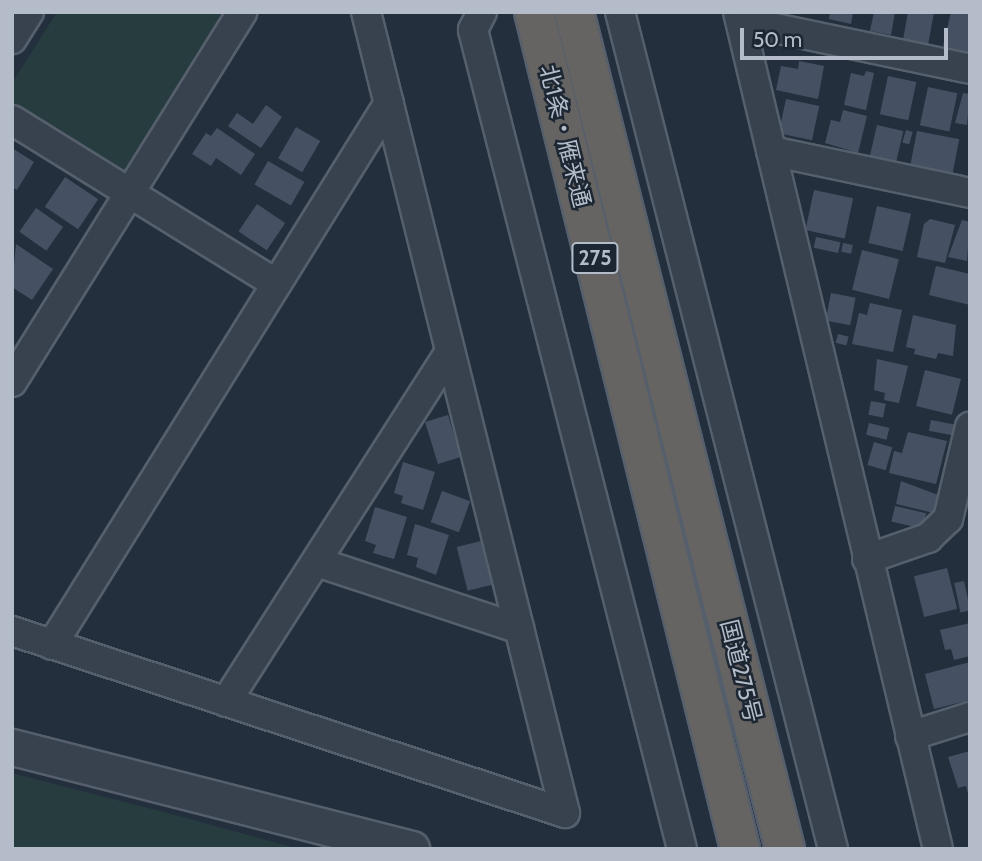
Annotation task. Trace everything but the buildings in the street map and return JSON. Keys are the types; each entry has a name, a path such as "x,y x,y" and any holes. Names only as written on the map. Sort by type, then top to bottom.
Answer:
{"highway":[{"name":"北1条・雁来通","path":"534,12 655,504"},
{"name":"北1条・雁来通","path":"574,12 697,494"},
{"name":"国道275号","path":"697,494 785,849"},
{"name":"国道275号","path":"655,504 740,849"}],"street":[{"path":"12,39 29,12"},
{"path":"12,382 242,12"},
{"path":"12,631 565,813 366,12"},
{"path":"482,12 473,30 682,849"},
{"path":"620,12 833,849"},
{"path":"938,849 740,17 970,69"},
{"path":"52,645 389,103"},
{"path":"12,120 276,284"},
{"path":"771,150 970,193"},
{"path":"226,702 450,352"},
{"path":"867,559 928,538 948,519 970,427"},
{"path":"317,562 519,629"},
{"path":"910,736 970,718"},
{"path":"12,747 411,849"}],"green space":[{"path":"57,12 223,12 123,174 12,103 12,83"},
{"path":"12,773 179,816 299,849 12,849"}]}
